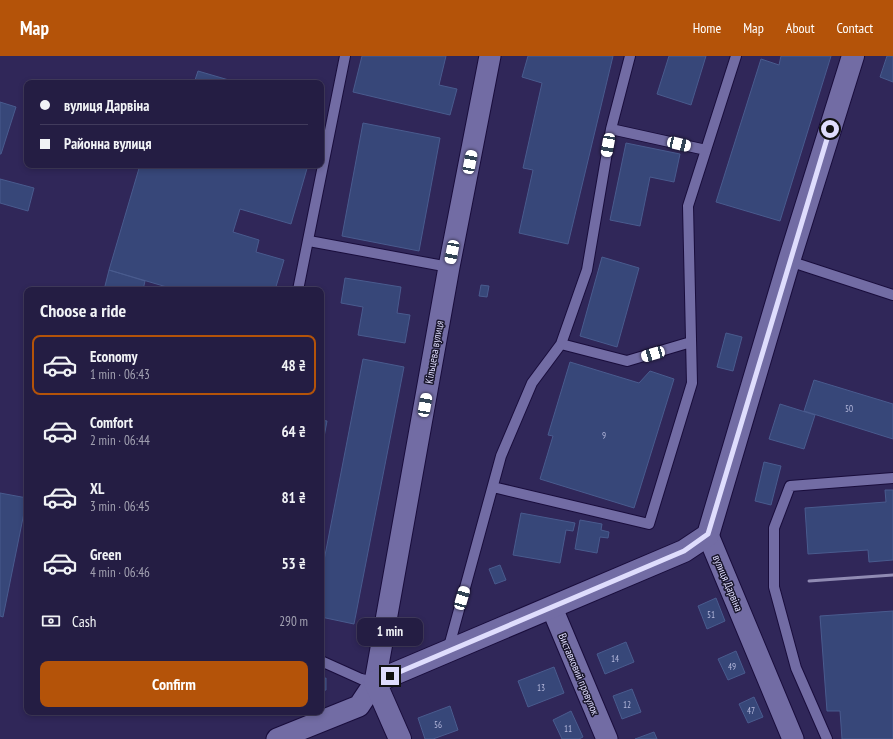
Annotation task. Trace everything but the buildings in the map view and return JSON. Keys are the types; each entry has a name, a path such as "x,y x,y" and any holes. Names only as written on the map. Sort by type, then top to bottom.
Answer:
{"street":[{"name":"Кільцева вулиця","path":"375,682 449,267 490,56"},
{"path":"277,739 359,706 375,682 447,653 684,551 708,534 789,261 853,56"},
{"name":"вулиця Дарвіна","path":"708,534 793,739"},
{"name":"Виставковий провулок","path":"552,608 607,739"},
{"path":"375,682 400,739"}],"lane":[{"path":"324,164 345,56"},
{"path":"447,653 501,456 532,383 561,344 587,270 611,129 630,56"},
{"path":"493,487 649,524 692,384 688,206 736,56"},
{"path":"611,129 706,150"},
{"path":"299,287 323,168"},
{"path":"309,241 449,267"},
{"path":"789,261 893,295"},
{"path":"561,344 627,361 691,342"},
{"path":"827,739 796,668 774,587 774,528 790,486 893,478"},
{"path":"324,662 361,679 375,682"}],"railway":[{"path":"809,581 893,575"}],"route":[{"path":"390,676 684,551 708,534 830,129"}]}
